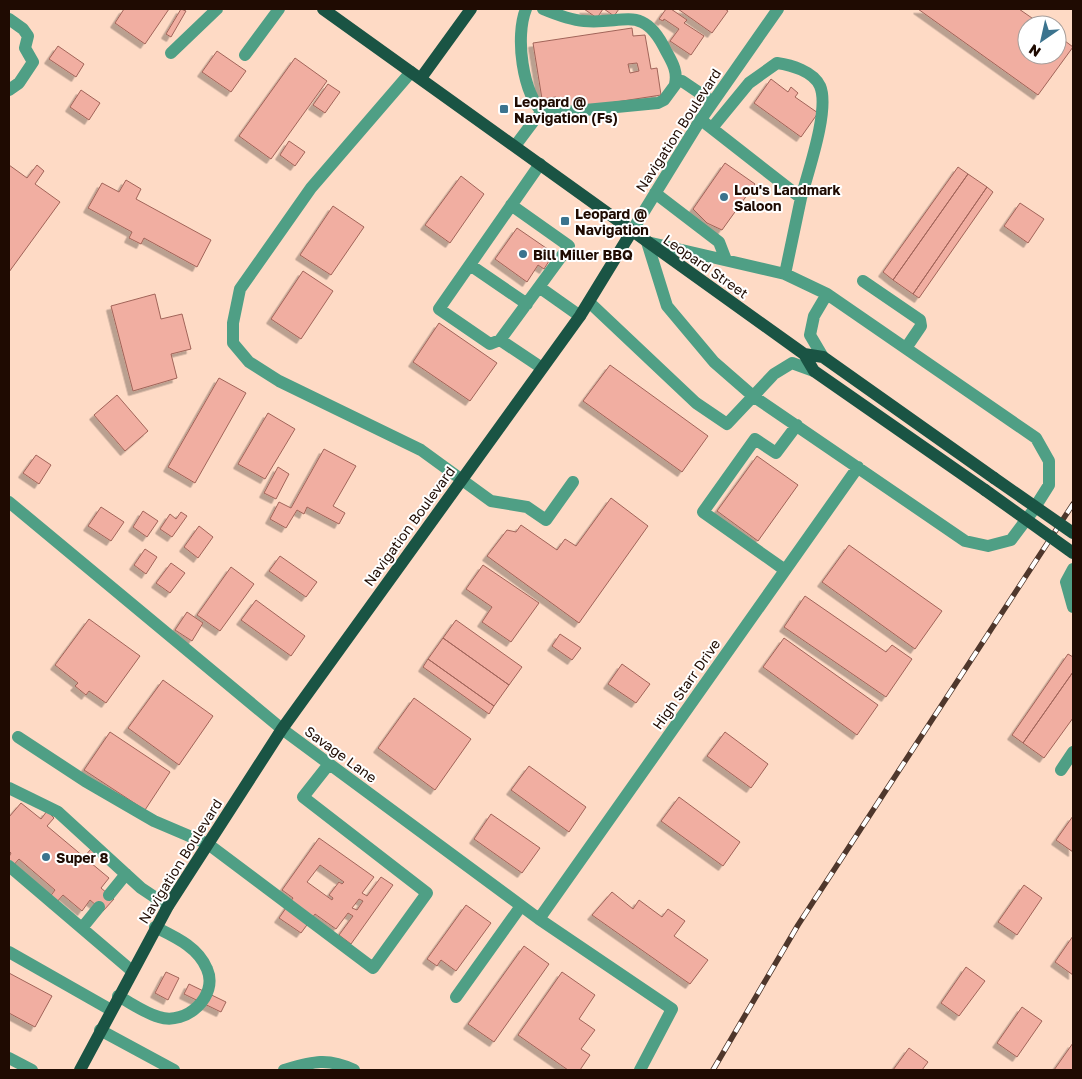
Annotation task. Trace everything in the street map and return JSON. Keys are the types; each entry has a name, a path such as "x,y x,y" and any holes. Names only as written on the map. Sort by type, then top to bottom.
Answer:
{"main road":[{"name":"Leopard Street","path":"323,9 804,354 814,372 1073,553"},
{"path":"416,75 471,9"},
{"name":"Navigation Boulevard","path":"80,1070 155,927 282,729 580,316 632,231"},
{"name":"Leopard Street","path":"804,354 823,357 1073,533"}],"street":[{"path":"172,53 217,9"},
{"path":"245,55 279,9"},
{"path":"526,9 521,21 520,33 527,86 532,100 544,114"},
{"path":"515,146 536,118 544,114 658,103 664,100 675,84 677,74 661,40 640,20 631,18 606,22 582,21 543,9"},
{"name":"Navigation Boulevard","path":"632,231 701,120 778,9"},
{"path":"9,19 28,36 25,48 33,62 19,83 9,90"},
{"path":"712,128 749,83 777,63 792,65 819,83 823,96 822,112 785,274"},
{"path":"416,75 311,188 240,289 233,323 233,344 249,362 279,381 421,450 491,501 528,507 546,520 573,482"},
{"path":"675,84 682,81 713,102"},
{"path":"701,120 801,198"},
{"path":"511,206 569,246 500,340 490,344 440,309 470,265 540,164"},
{"path":"655,193 719,242 726,260"},
{"path":"647,242 785,274 827,294 1036,438 1049,461 1048,485 1011,540 988,546 965,541 752,396 714,362 668,306 647,242"},
{"path":"470,265 527,304"},
{"path":"863,280 920,320 921,326 906,348"},
{"path":"539,287 580,316"},
{"path":"823,357 810,335 814,316 827,294"},
{"path":"589,302 696,403 727,424 774,374 792,364 814,372"},
{"path":"500,340 542,368"},
{"path":"785,570 703,512 755,439 776,453 797,425"},
{"name":"High Starr Drive","path":"539,919 858,467"},
{"name":"Savage Lane","path":"9,502 282,729 539,919 672,1009 640,1070"},
{"path":"1073,570 1066,582 1073,607"},
{"path":"18,737 85,781 154,822 208,844 373,968 427,893 304,797 329,764"},
{"path":"1061,770 1073,752"},
{"path":"9,788 58,812 141,888 168,906"},
{"path":"9,866 132,971"},
{"path":"109,895 126,874"},
{"path":"456,997 521,906"},
{"path":"82,928 99,908"},
{"path":"118,996 160,1018 180,1019 195,1011 209,988 208,970 195,951 155,927"},
{"path":"9,952 111,1010"},
{"path":"100,1030 174,1070"},
{"path":"9,1058 32,1070"},
{"path":"284,1070 318,1060 336,1063 354,1070"}],"building":[{"path":"124,9 169,9 145,44 115,23"},
{"path":"181,9 186,11 171,37 166,34"},
{"path":"584,9 603,9 597,18"},
{"path":"604,9 619,9 614,16"},
{"path":"666,9 671,9 687,20 684,23 704,36 691,55 670,41 679,29 664,19 663,21 659,19"},
{"path":"678,9 725,9 728,11 712,33"},
{"path":"918,9 1019,9 1028,15 1017,15 1017,65 1060,65 1038,95"},
{"path":"632,28 633,36 645,35 651,69 657,68 661,95 558,111 556,97 542,99 533,43","holes":["637,63 639,71 630,73 628,64"]},
{"path":"1067,42 1073,47 1067,55"},
{"path":"58,46 84,64 76,77 49,59"},
{"path":"217,51 246,71 231,92 202,72"},
{"path":"295,58 327,81 271,159 239,136"},
{"path":"771,79 788,92 791,87 798,93 795,97 818,113 801,137 754,103"},
{"path":"328,84 340,92 325,113 313,105"},
{"path":"81,90 100,103 89,120 70,107"},
{"path":"289,141 305,152 295,166 280,155"},
{"name":"Lou's Landmark Saloon","path":"725,163 755,184 722,230 707,223 693,209"},
{"path":"9,165 27,178 37,165 44,171 35,184 60,202 9,272"},
{"path":"958,167 968,174 893,280 883,272"},
{"path":"968,174 987,187 913,294 893,280"},
{"path":"461,176 484,194 450,243 425,225"},
{"path":"126,180 141,189 136,199 211,240 197,267 144,238 141,244 129,238 132,232 88,208 102,183 119,192"},
{"path":"987,187 993,192 919,298 913,294"},
{"path":"1020,203 1044,219 1028,243 1004,226"},
{"path":"333,206 364,227 331,275 300,255"},
{"name":"Bill Miller BBQ","path":"517,228 549,250 544,257 549,261 544,269 538,265 527,282 495,259"},
{"path":"303,271 333,291 301,339 271,319"},
{"path":"155,294 161,319 182,314 191,349 171,354 177,378 133,391 111,306"},
{"path":"439,323 497,363 470,401 413,362"},
{"path":"610,365 708,436 682,472 583,401"},
{"path":"219,378 246,393 195,483 168,467"},
{"path":"117,395 148,431 125,451 94,415"},
{"path":"268,413 295,429 265,479 238,464"},
{"path":"324,449 356,466 333,506 345,513 339,524 307,507 304,514 297,510 286,528 270,519 279,502 291,508"},
{"path":"36,455 51,465 39,484 23,473"},
{"path":"757,456 798,485 758,541 717,511"},
{"path":"278,467 289,474 276,499 264,493"},
{"path":"611,498 648,526 579,623 487,556 507,530 516,532 521,525 557,550 565,539 576,546"},
{"path":"101,507 124,522 111,541 88,526"},
{"path":"143,511 158,521 147,537 133,527"},
{"path":"181,512 187,516 172,537 160,529 170,514 176,519"},
{"path":"199,526 213,537 198,558 184,547"},
{"path":"849,545 942,611 915,649 822,582"},
{"path":"145,549 157,557 146,574 134,565"},
{"path":"280,556 317,582 306,597 269,571"},
{"path":"171,563 185,573 170,593 156,583"},
{"path":"483,565 539,603 511,642 482,622 492,607 466,589"},
{"path":"231,567 254,584 220,631 197,615"},
{"path":"805,596 886,652 892,645 912,659 886,697 784,627"},
{"path":"256,600 305,636 291,656 241,620"},
{"path":"187,612 203,623 192,641 175,630"},
{"path":"89,619 140,656 106,703 89,691 86,695 75,686 78,683 55,665"},
{"path":"456,620 522,667 509,685 443,638"},
{"path":"560,634 581,648 572,660 552,646"},
{"path":"443,638 509,685 494,706 428,659"},
{"path":"784,638 878,705 857,735 763,667"},
{"path":"1068,654 1073,657 1073,672 1023,743 1012,735"},
{"path":"428,659 494,706 489,714 423,667"},
{"path":"622,664 650,684 636,703 608,684"},
{"path":"1073,672 1073,718 1044,758 1023,743"},
{"path":"163,680 213,716 179,765 128,728"},
{"path":"414,698 471,739 435,790 378,748"},
{"path":"110,732 170,772 145,810 84,770"},
{"path":"725,732 768,764 751,788 707,756"},
{"path":"529,766 586,807 569,832 511,790"},
{"path":"679,797 740,842 723,866 661,821"},
{"name":"Super 8","path":"21,803 41,819 47,811 54,818 47,826 84,857 91,849 98,855 91,863 109,878 101,888 114,899 103,911 90,900 82,911 63,895 55,904 49,898 55,890 19,859 11,868 9,866 11,853 9,851 9,817"},
{"path":"491,814 540,848 522,873 474,839"},
{"path":"1073,816 1073,852 1056,840"},
{"path":"319,838 374,877 362,893 367,896 381,877 393,885 351,944 339,935 353,916 348,913 336,929 315,914 301,933 279,918 293,898 282,890","holes":["320,865 344,882 342,884 339,882 329,895 333,898 332,900 307,882","359,899 363,901 357,910 352,908"]},
{"path":"1024,885 1042,898 1017,935 998,922"},
{"path":"612,892 633,909 639,900 662,917 668,909 685,921 674,936 708,960 690,984 592,915"},
{"path":"466,905 491,923 456,971 441,960 437,966 427,959"},
{"path":"1073,936 1073,975 1055,962"},
{"path":"524,946 549,964 494,1042 468,1024"},
{"path":"966,967 985,981 959,1016 941,1003"},
{"path":"166,972 179,978 168,1000 155,993"},
{"path":"562,972 595,995 579,1019 595,1030 581,1049 590,1055 580,1070 568,1070 518,1035"},
{"path":"9,973 52,996 35,1027 9,1013"},
{"path":"189,984 226,1002 221,1012 184,994"},
{"path":"1022,1007 1042,1021 1017,1057 997,1043"},
{"path":"1073,1043 1073,1070 1054,1070"},
{"path":"909,1048 928,1062 922,1070 893,1070"}],"railway":[{"path":"713,1070 798,925 1073,504"}],"place":[{"name":"Leopard @ Navigation (Fs)","path":"504,109"},
{"name":"Lou's Landmark Saloon","path":"724,197"},
{"name":"Leopard @ Navigation","path":"565,221"},
{"name":"Bill Miller BBQ","path":"523,254"},
{"name":"Super 8","path":"46,857"}]}
